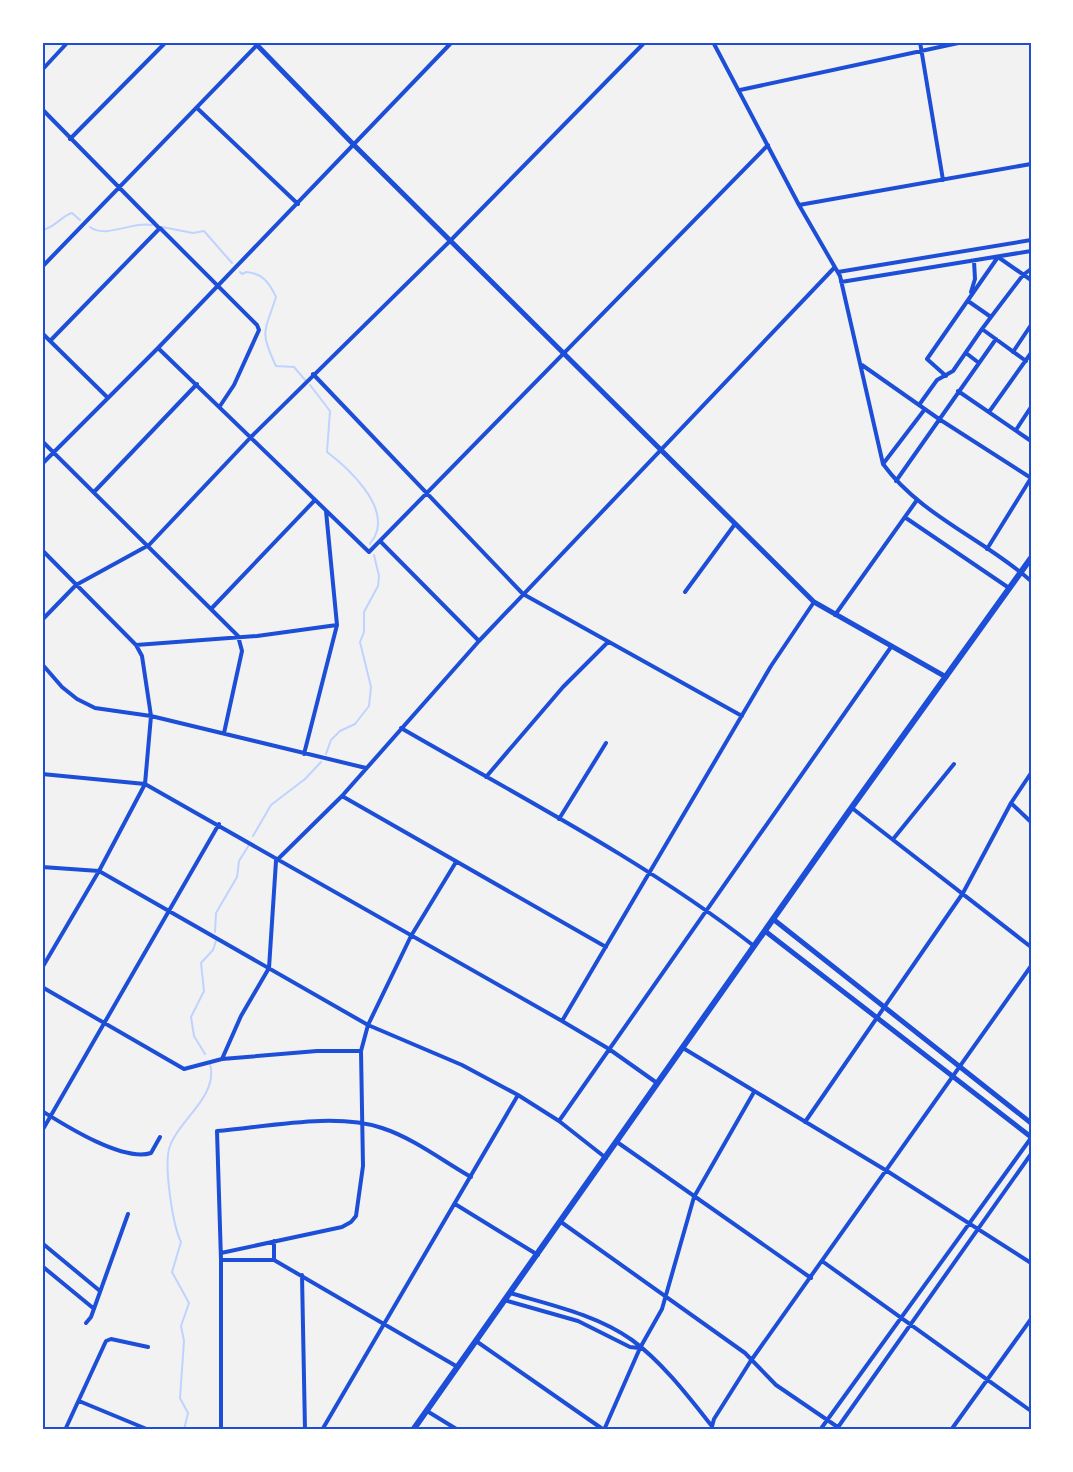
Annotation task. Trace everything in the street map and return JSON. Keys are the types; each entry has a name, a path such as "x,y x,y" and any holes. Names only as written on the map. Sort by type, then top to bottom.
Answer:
{"main road":[{"path":"257,43 354,145 814,602 946,676"},
{"path":"413,1430 852,807 1030,561"},
{"path":"773,919 1031,1123"},
{"path":"765,931 1031,1137"}],"street":[{"path":"42,70 68,42"},
{"path":"70,139 166,42"},
{"path":"42,464 298,204 452,42"},
{"path":"42,620 76,585 149,545 313,374 451,240 645,42"},
{"path":"713,42 799,205 838,272 883,464 896,481 917,500 1031,581"},
{"path":"920,42 943,180"},
{"path":"740,90 963,42"},
{"path":"42,267 257,43"},
{"path":"197,108 298,204"},
{"path":"42,109 259,330 234,385 220,406"},
{"path":"158,348 366,551 371,551 768,145"},
{"path":"799,205 1031,164"},
{"path":"50,341 160,228"},
{"path":"838,272 1031,240"},
{"path":"842,282 1031,251"},
{"path":"936,256 938,266"},
{"path":"998,257 1031,280"},
{"path":"945,376 927,359 998,257"},
{"path":"968,301 975,279 974,261"},
{"path":"222,1059 241,1016 269,968 276,861 342,796 479,641 662,452 834,268"},
{"path":"919,405 937,380 945,376 966,353 1023,275 1031,269"},
{"path":"968,301 991,317"},
{"path":"1012,352 1031,325"},
{"path":"982,329 1026,361"},
{"path":"42,333 108,398"},
{"path":"896,481 996,339"},
{"path":"966,353 979,363"},
{"path":"989,412 1031,353"},
{"path":"861,364 1030,481 987,549"},
{"path":"313,374 524,594 742,716"},
{"path":"94,492 197,384"},
{"path":"958,391 1031,441"},
{"path":"1016,430 1031,407"},
{"path":"883,464 925,409"},
{"path":"42,441 238,636 242,651 224,733"},
{"path":"211,609 315,500"},
{"path":"834,615 917,500"},
{"path":"304,754 337,624 326,511"},
{"path":"906,518 1009,588"},
{"path":"685,592 735,524"},
{"path":"380,541 479,641"},
{"path":"42,550 136,645 142,656 151,716 145,784 99,871 42,968"},
{"path":"562,1021 742,716 814,602"},
{"path":"136,645 257,636 337,624"},
{"path":"486,777 563,687 608,642"},
{"path":"559,1121 891,647"},
{"path":"42,663 62,687 95,708 151,716 366,768"},
{"path":"401,728 648,873 706,909 754,946"},
{"path":"559,819 606,743"},
{"path":"894,838 954,764"},
{"path":"805,1122 963,893 1011,804 1031,773"},
{"path":"42,774 145,784 219,824 276,861 562,1021 609,1049 658,1084"},
{"path":"342,796 606,947"},
{"path":"1011,804 1031,822"},
{"path":"852,807 1031,947"},
{"path":"42,1131 219,824"},
{"path":"221,1252 342,1227 356,1216 363,1166 361,1051 368,1025 411,936 456,862"},
{"path":"42,867 99,871 368,1025 462,1065 518,1095 559,1121 606,1158"},
{"path":"510,1292 580,1315 614,1330 640,1348 668,1375 711,1427 752,1360 1031,966"},
{"path":"42,987 184,1069 222,1059 317,1051 361,1051"},
{"path":"682,1048 887,1171 1031,1263"},
{"path":"475,1340 604,1430 640,1348 667,1295 694,1197 754,1092"},
{"path":"322,1430 518,1095"},
{"path":"42,1111 100,1143 120,1150 146,1155 151,1153 160,1137"},
{"path":"221,1430 221,1252 217,1131 303,1123 364,1124 391,1131 471,1177"},
{"path":"820,1430 1031,1137"},
{"path":"617,1142 811,1278"},
{"path":"561,1221 667,1295 752,1360 760,1372 776,1385 839,1429 1031,1154"},
{"path":"455,1204 538,1255"},
{"path":"86,1323 128,1214"},
{"path":"274,1242 274,1260"},
{"path":"42,1244 100,1291"},
{"path":"221,1260 274,1260 456,1366"},
{"path":"822,1261 1031,1411"},
{"path":"42,1266 93,1308"},
{"path":"302,1275 305,1430"},
{"path":"504,1300 578,1322 630,1347 640,1348"},
{"path":"578,1322 580,1315"},
{"path":"951,1430 1031,1318"},
{"path":"65,1430 106,1341 111,1339 148,1347"},
{"path":"79,1401 148,1430"},
{"path":"427,1410 458,1430"}],"waterway":[{"path":"42,230 51,227 72,213 80,220"},
{"path":"90,227 96,230 111,231 136,225 152,225"},
{"path":"162,227 193,233 204,231 232,263"},
{"path":"240,272 256,274 271,287 276,297 267,325 267,345 276,366 294,367 306,381"},
{"path":"310,385 330,411 327,452 355,477 372,500 377,512 378,524 370,544"},
{"path":"326,754 331,740 340,731 355,724 369,706 371,687 360,642 364,632 364,612 378,586 379,576 374,555"},
{"path":"253,836 271,805 305,779 321,762"},
{"path":"215,932 216,913 237,877 239,861 249,845"},
{"path":"205,1054 194,1036 191,1017 204,991 201,963 213,950 216,941"},
{"path":"184,1430 188,1413 180,1398 184,1341 181,1326 189,1303 172,1272 181,1242 170,1195 168,1155 174,1137 209,1087 210,1064"}]}
